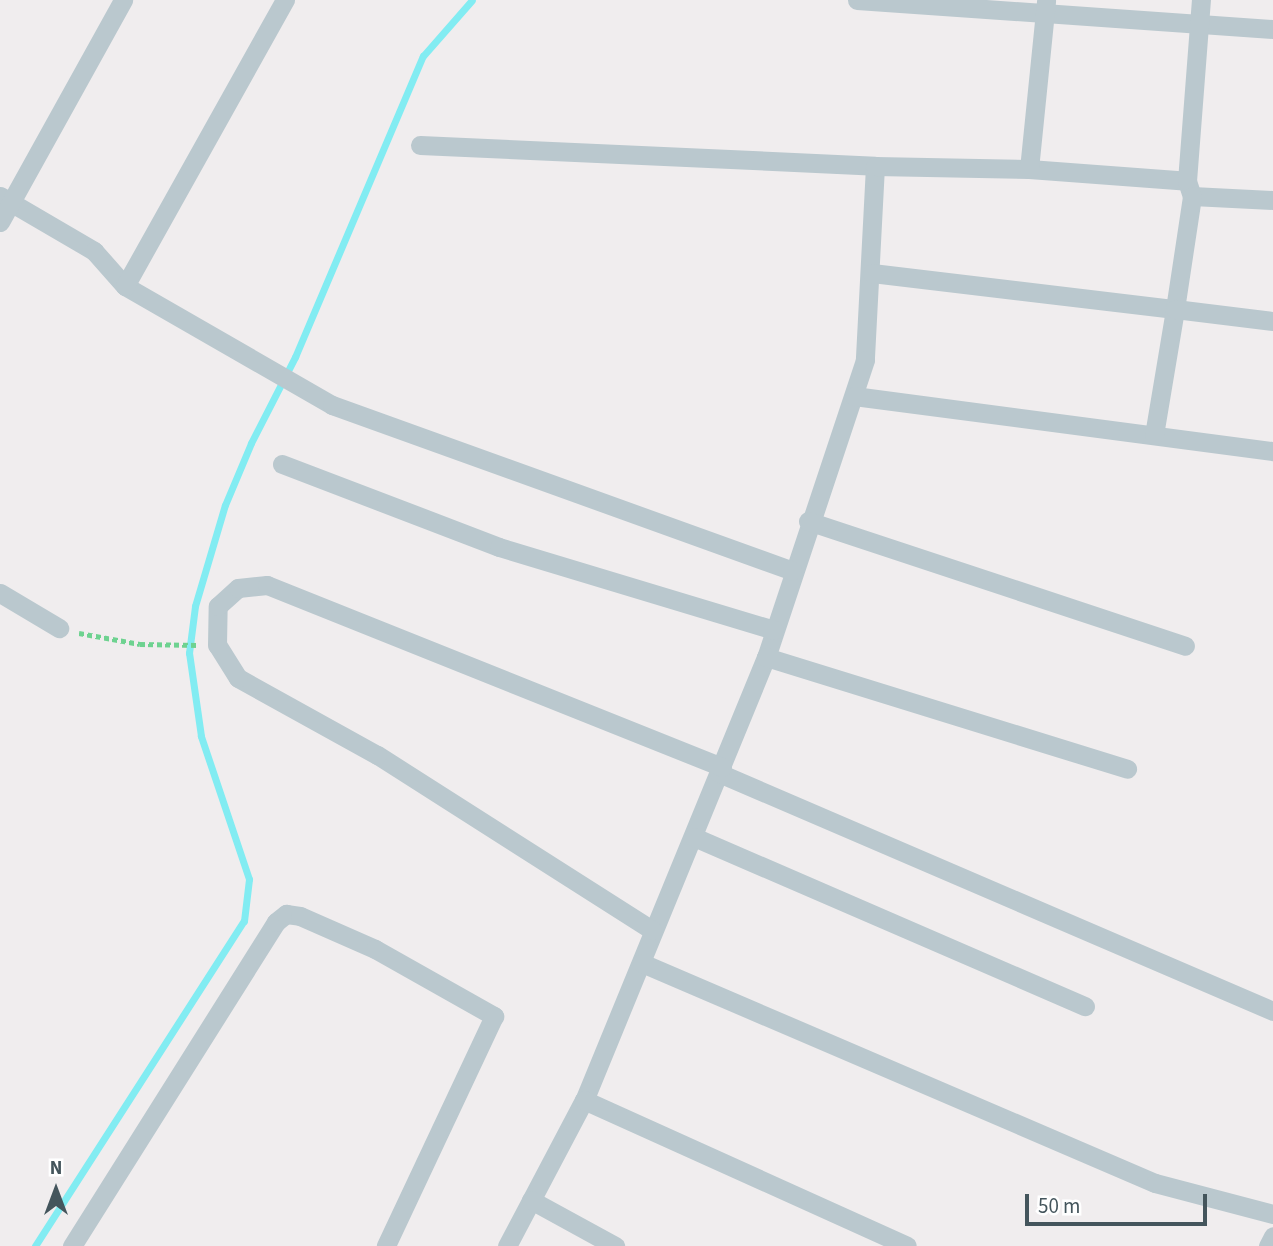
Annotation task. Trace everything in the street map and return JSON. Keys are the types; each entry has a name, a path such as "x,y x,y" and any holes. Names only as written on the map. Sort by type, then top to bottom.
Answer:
{"street":[{"path":"0,222 5,199 123,0"},
{"path":"125,286 285,0"},
{"path":"858,0 1045,7 1199,24 1273,29"},
{"path":"1154,435 1175,309 1189,189 1201,0"},
{"path":"1029,169 1045,7"},
{"path":"419,145 875,166 1029,169 1273,200"},
{"path":"506,1246 584,1100 766,657 808,522 865,360 872,273 875,166"},
{"path":"5,199 94,251 125,286 270,374 302,384 332,405 792,571"},
{"path":"872,273 1273,321"},
{"path":"854,396 1273,451"},
{"path":"282,464 499,547 774,630"},
{"path":"808,522 1185,646"},
{"path":"652,930 377,755 238,678 217,645 219,606 238,588 267,585 720,770 1273,1012"},
{"path":"0,593 59,628"},
{"path":"766,657 1126,769"},
{"path":"694,837 1085,1006"},
{"path":"72,1246 276,922 292,914 375,949 494,1016 386,1246"},
{"path":"642,963 1155,1183 1273,1214"},
{"path":"584,1100 907,1246"},
{"path":"531,1200 615,1246"},
{"path":"1268,1246 1273,1236"}],"path":[{"path":"59,628 140,644 203,645"}],"waterway":[{"path":"35,1246 244,921 249,879 201,736 189,653 195,606 225,505 251,443 295,357 423,56 472,0"}]}
